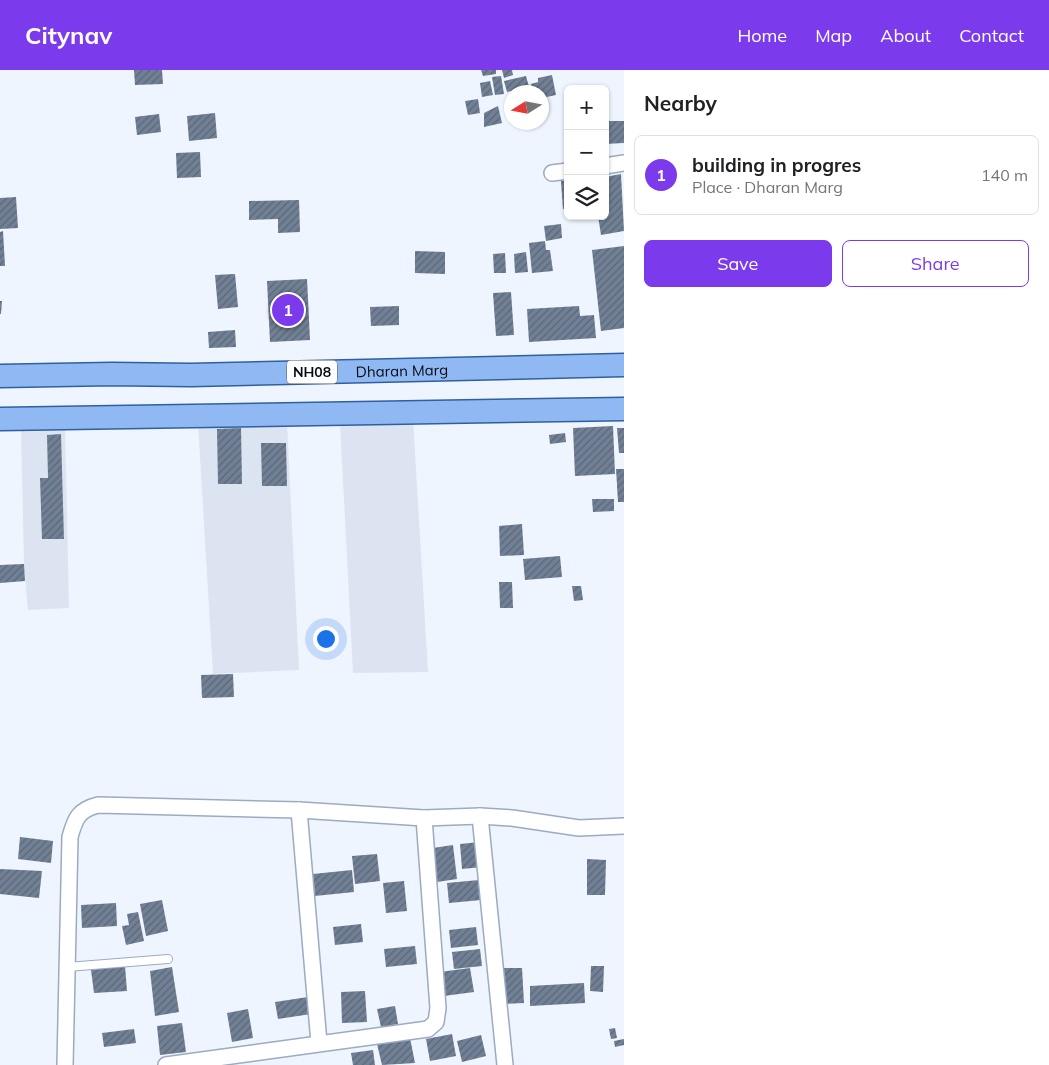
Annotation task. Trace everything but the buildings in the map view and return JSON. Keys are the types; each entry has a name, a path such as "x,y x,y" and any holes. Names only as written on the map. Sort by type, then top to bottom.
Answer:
{"main road":[{"name":"Dharan Marg","path":"0,376 191,375 624,365"},
{"path":"0,419 624,409"}],"street":[{"path":"609,165 624,163"},
{"path":"552,173 564,172"},
{"path":"65,1065 70,837 74,820 80,813 90,807 98,805 299,810 424,818 480,816 512,818 579,828 624,826"},
{"path":"299,810 320,1043"},
{"path":"480,816 505,1065"},
{"path":"166,1065 428,1028 436,1022 438,1008 424,818"}],"lane":[{"path":"67,967 168,959"}],"shaded area":[{"path":"286,402 299,670 213,674 197,407"},
{"path":"412,403 428,672 353,673 340,423"},
{"path":"65,426 69,608 28,610 24,564 21,427"}],"place":[{"name":"building in progres","path":"288,310"}]}
